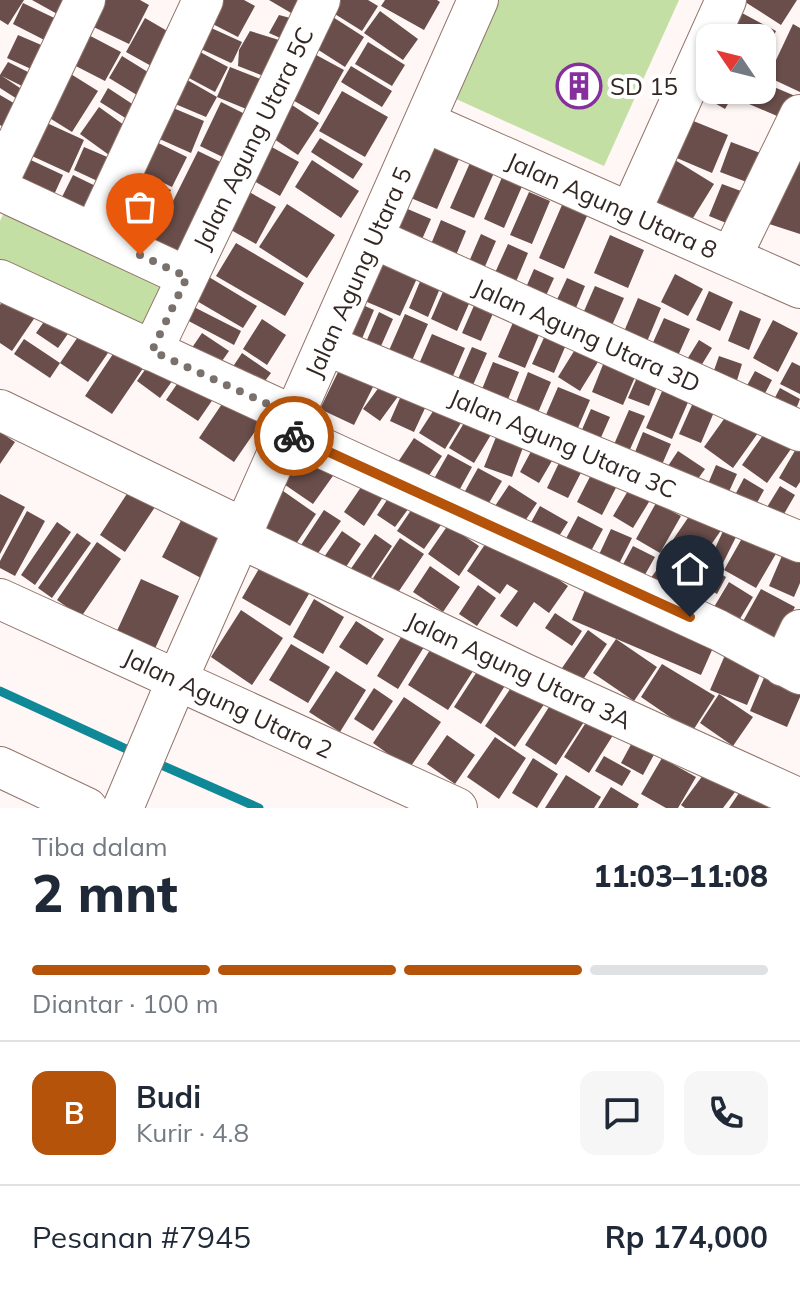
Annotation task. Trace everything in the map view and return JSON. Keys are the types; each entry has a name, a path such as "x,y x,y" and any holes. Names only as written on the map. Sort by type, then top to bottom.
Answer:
{"street":[{"path":"0,178 85,0"},
{"path":"94,233 203,0"},
{"name":"Jalan Agung Utara 5C","path":"152,351 320,0"},
{"name":"Jalan Agung Utara 5","path":"130,794 177,680 478,0"},
{"path":"630,213 726,0"},
{"path":"731,257 800,115"},
{"name":"Jalan Agung Utara 8","path":"425,122 800,288"},
{"name":"Jalan Agung Utara 5C","path":"0,190 187,277"},
{"name":"Jalan Agung Utara 3D","path":"373,238 800,431"},
{"path":"0,280 152,351 291,424 718,630 792,670 800,630"},
{"name":"Jalan Agung Utara 3C","path":"326,345 800,542"},
{"name":"Jalan Agung Utara 3A","path":"0,410 525,674 800,799"},
{"name":"Jalan Agung Utara 2","path":"0,599 457,808"},
{"path":"0,767 87,808"}],"green space":[{"path":"499,0 679,0 604,166 454,98"},
{"path":"8,204 173,280 146,338 0,270 0,221"}],"building":[{"path":"0,0 24,0 8,25 0,20"},
{"path":"32,0 79,0 68,20"},
{"path":"89,0 140,0 149,5 129,44 79,20"},
{"path":"208,0 244,0 255,6 238,37 199,17"},
{"path":"269,0 315,0 303,20"},
{"path":"326,0 368,0 378,6 362,31 322,6"},
{"path":"385,0 440,2 424,30 381,6"},
{"path":"742,0 797,0 781,25"},
{"path":"23,3 69,25 58,47 13,24"},
{"path":"380,11 418,39 403,60 364,33"},
{"path":"325,12 364,37 345,67 306,42"},
{"path":"742,13 763,24 736,24"},
{"path":"279,15 294,19 287,41 269,33"},
{"path":"145,18 181,39 162,72 126,52"},
{"path":"196,21 242,42 231,63 186,42"},
{"path":"793,24 800,28 800,92 776,81 776,60"},
{"path":"79,30 121,52 105,81 64,60"},
{"path":"250,31 295,45 276,81 238,66 239,50"},
{"path":"18,35 53,50 42,74 7,58"},
{"path":"368,42 405,65 392,86 355,64"},
{"path":"187,45 228,67 215,92 174,70"},
{"path":"307,50 344,70 319,115 282,94"},
{"path":"122,56 164,82 150,103 109,78"},
{"path":"8,62 28,72 22,85 29,77 25,104 0,88 0,75"},
{"path":"351,66 392,91 382,107 341,82"},
{"path":"230,67 268,82 256,113 217,97"},
{"path":"66,71 98,91 72,132 40,112"},
{"name":"SD 15","path":"572,72 595,81 586,102 563,91"},
{"path":"175,73 217,97 206,117 161,98"},
{"path":"108,88 146,113 138,126 100,102"},
{"path":"776,88 800,98 791,122 749,104 776,104"},
{"path":"342,91 388,117 365,157 319,131"},
{"path":"0,95 29,112 16,135 0,125"},
{"path":"283,99 319,123 298,155 262,131"},
{"path":"159,102 204,121 191,153 146,133"},
{"path":"221,102 257,120 235,163 200,146"},
{"path":"99,107 135,133 116,160 80,134"},
{"path":"681,116 728,135 712,173 665,153"},
{"path":"36,118 84,140 69,173 21,151"},
{"path":"144,136 187,157 172,187 129,166"},
{"path":"320,138 363,164 353,179 311,152"},
{"path":"259,140 299,162 280,196 240,173"},
{"path":"731,142 763,154 752,184 720,172"},
{"path":"421,143 459,159 437,209 399,193"},
{"path":"800,145 800,234 763,222"},
{"path":"84,147 119,162 108,186 74,170"},
{"path":"198,151 235,169 184,270 148,251"},
{"path":"20,155 63,175 48,208 5,188"},
{"path":"473,156 497,166 474,218 450,208"},
{"path":"312,160 359,191 341,218 295,187"},
{"path":"675,160 714,184 688,226 649,202"},
{"path":"128,170 171,190 143,247 101,227"},
{"path":"73,175 108,192 92,224 57,207"},
{"path":"503,175 523,184 504,228 484,219"},
{"path":"722,184 749,194 736,227 709,216"},
{"path":"242,188 276,207 256,244 222,225"},
{"path":"529,192 550,201 532,244 510,235"},
{"path":"287,204 335,235 307,278 259,247"},
{"path":"396,204 431,219 419,246 384,231"},
{"path":"562,205 587,216 564,269 539,258"},
{"path":"441,220 466,231 454,260 429,249"},
{"path":"481,234 496,241 483,271 468,264"},
{"path":"610,235 644,250 628,288 594,273"},
{"path":"236,243 304,283 285,316 216,276"},
{"path":"508,244 528,253 515,284 494,275"},
{"path":"382,247 423,265 400,316 360,299"},
{"path":"534,269 554,278 544,300 524,292"},
{"path":"424,272 443,281 428,317 409,308"},
{"path":"204,274 257,306 243,328 190,297"},
{"path":"675,274 703,289 688,316 661,302"},
{"path":"449,278 475,290 457,331 431,319"},
{"path":"567,278 585,286 573,315 554,306"},
{"path":"595,286 624,298 610,330 581,318"},
{"path":"10,290 40,310 12,351 0,343 0,305"},
{"path":"709,291 733,302 720,331 696,320"},
{"path":"479,294 498,302 481,341 462,333"},
{"path":"347,298 374,310 361,341 334,328"},
{"path":"638,298 661,308 646,344 623,334"},
{"path":"188,304 241,331 234,345 181,317"},
{"path":"740,310 761,319 749,350 728,341"},
{"path":"518,311 544,323 525,368 498,357"},
{"path":"379,312 393,319 377,355 363,349"},
{"path":"50,313 72,328 58,348 36,333"},
{"path":"405,314 428,324 410,365 387,355"},
{"path":"664,318 690,329 677,358 651,347"},
{"path":"262,319 286,335 267,365 243,349"},
{"path":"773,320 798,333 778,372 753,358"},
{"path":"82,331 110,350 88,382 60,363"},
{"path":"547,331 568,340 554,373 532,364"},
{"path":"202,333 229,351 213,374 187,355"},
{"path":"432,334 465,348 452,378 419,364"},
{"path":"584,335 606,349 580,391 558,377"},
{"path":"24,339 60,363 50,378 14,354"},
{"path":"699,340 712,348 696,374 683,366"},
{"path":"121,342 148,361 112,414 85,396"},
{"path":"472,347 487,353 473,385 458,379"},
{"path":"242,353 271,373 256,393 228,374"},
{"path":"719,356 742,364 735,387 711,379"},
{"path":"154,357 178,373 160,398 137,381"},
{"path":"606,357 638,370 623,405 592,392"},
{"path":"493,362 519,372 504,409 478,399"},
{"path":"792,362 800,366 800,394 780,384"},
{"path":"341,366 375,383 354,425 320,409"},
{"path":"642,366 662,375 649,406 628,398"},
{"path":"186,371 218,392 198,421 166,400"},
{"path":"755,371 772,380 761,401 744,391"},
{"path":"528,372 551,382 537,415 515,405"},
{"path":"385,379 402,391 380,421 363,409"},
{"path":"407,382 432,393 414,432 390,421"},
{"path":"558,387 590,400 574,437 542,424"},
{"path":"780,388 800,399 792,419 770,407"},
{"path":"663,389 689,400 672,439 646,428"},
{"path":"230,392 265,417 234,462 199,438"},
{"path":"696,396 717,405 701,443 679,434"},
{"path":"439,402 464,418 445,449 419,433"},
{"path":"734,405 763,426 733,468 704,447"},
{"path":"591,409 610,417 599,442 580,434"},
{"path":"629,410 645,416 627,456 612,449"},
{"path":"467,418 492,433 474,463 449,448"},
{"path":"773,421 798,439 767,483 742,465"},
{"path":"0,432 15,442 0,464"},
{"path":"498,432 525,442 512,477 484,467"},
{"path":"643,432 671,444 660,469 633,457"},
{"path":"414,438 442,456 424,483 396,465"},
{"path":"301,440 340,466 313,504 275,478"},
{"path":"536,442 556,454 539,483 520,472"},
{"path":"800,442 800,482 796,488 779,478"},
{"path":"567,446 589,457 568,498 547,488"},
{"path":"678,451 705,469 690,490 664,472"},
{"path":"448,454 472,467 455,498 431,484"},
{"path":"596,465 621,478 602,515 577,502"},
{"path":"716,465 737,474 722,507 702,498"},
{"path":"478,468 502,481 483,513 460,500"},
{"path":"370,474 389,488 364,526 344,512"},
{"path":"744,478 764,490 748,519 728,508"},
{"path":"134,483 159,501 125,552 100,535"},
{"path":"632,484 652,497 633,528 613,516"},
{"path":"509,485 537,503 519,530 491,512"},
{"path":"276,486 316,514 294,547 253,519"},
{"path":"780,486 795,495 777,526 761,517"},
{"path":"395,488 414,501 395,527 377,515"},
{"path":"0,494 25,507 0,554"},
{"path":"420,497 448,515 424,549 397,531"},
{"path":"656,503 681,516 660,553 636,539"},
{"path":"540,506 568,522 554,544 528,528"},
{"path":"187,509 226,530 201,578 162,557"},
{"path":"694,509 722,529 694,569 666,550"},
{"path":"324,510 341,521 316,556 301,545"},
{"path":"27,511 45,521 15,576 0,568 0,561"},
{"path":"578,516 603,529 585,562 561,548"},
{"path":"57,522 71,532 35,585 21,575"},
{"path":"448,525 479,546 459,576 428,554"},
{"path":"611,529 632,538 616,570 596,561"},
{"path":"724,529 737,535 723,563 711,557"},
{"path":"342,531 361,544 342,573 322,560"},
{"path":"77,533 91,543 52,598 38,588"},
{"path":"745,533 777,552 756,588 724,570"},
{"path":"375,534 392,546 368,582 350,570"},
{"path":"492,534 568,586 549,613 534,602 517,627 500,616 518,591 507,584 500,594 467,571"},
{"path":"400,538 424,554 397,594 373,578"},
{"path":"97,542 121,559 81,617 57,600"},
{"path":"787,544 800,550 800,583 794,597 769,586"},
{"path":"633,546 655,557 642,580 621,568"},
{"path":"268,553 316,582 290,626 242,598"},
{"path":"665,558 691,576 674,600 648,582"},
{"path":"430,566 460,587 443,612 413,592"},
{"path":"708,567 726,577 717,594 699,583"},
{"path":"591,576 720,632 701,675 572,620"},
{"path":"141,579 179,596 153,653 115,635"},
{"path":"729,582 753,597 735,627 711,612"},
{"path":"478,585 496,598 477,626 459,614"},
{"path":"761,589 795,607 775,643 741,625"},
{"path":"314,599 344,617 323,654 293,637"},
{"path":"241,610 283,638 252,685 211,657"},
{"path":"555,613 582,631 572,646 545,628"},
{"path":"356,621 384,639 367,665 339,647"},
{"path":"588,630 607,644 580,684 560,671"},
{"path":"403,634 424,647 398,689 377,676"},
{"path":"616,639 657,667 634,701 593,673"},
{"path":"435,642 475,668 448,710 408,685"},
{"path":"291,644 330,667 308,703 269,680"},
{"path":"728,648 765,663 747,705 710,690"},
{"path":"662,664 715,696 692,732 641,697"},
{"path":"480,667 506,684 481,724 454,707"},
{"path":"336,671 366,690 340,732 309,712"},
{"path":"766,673 800,687 800,697 787,727 750,711"},
{"path":"517,679 547,700 515,747 485,726"},
{"path":"374,688 393,701 373,731 354,719"},
{"path":"559,691 591,711 556,765 525,745"},
{"path":"719,694 753,717 733,746 700,723"},
{"path":"404,697 441,722 409,769 373,743"},
{"path":"592,713 617,729 589,773 564,757"},
{"path":"447,735 475,755 455,784 427,764"},
{"path":"495,737 526,758 499,799 467,777"},
{"path":"635,737 657,749 643,775 621,763"},
{"path":"604,756 631,771 622,786 595,771"},
{"path":"533,758 558,774 537,808 512,793"},
{"path":"662,758 696,777 678,808 666,808 641,794"},
{"path":"706,771 735,792 723,808 685,808 681,805"},
{"path":"566,775 601,797 594,808 545,808"},
{"path":"611,787 639,804 637,808 598,808"},
{"path":"741,790 769,808 729,808"}],"waterway":[{"path":"0,691 135,753"},
{"path":"152,761 259,808"}],"way so far":[{"path":"140,255 187,277 152,351 294,416 287,432 294,436"}],"place":[{"name":"SD 15","path":"579,86"}],"route":[{"path":"294,436 690,617"}]}
